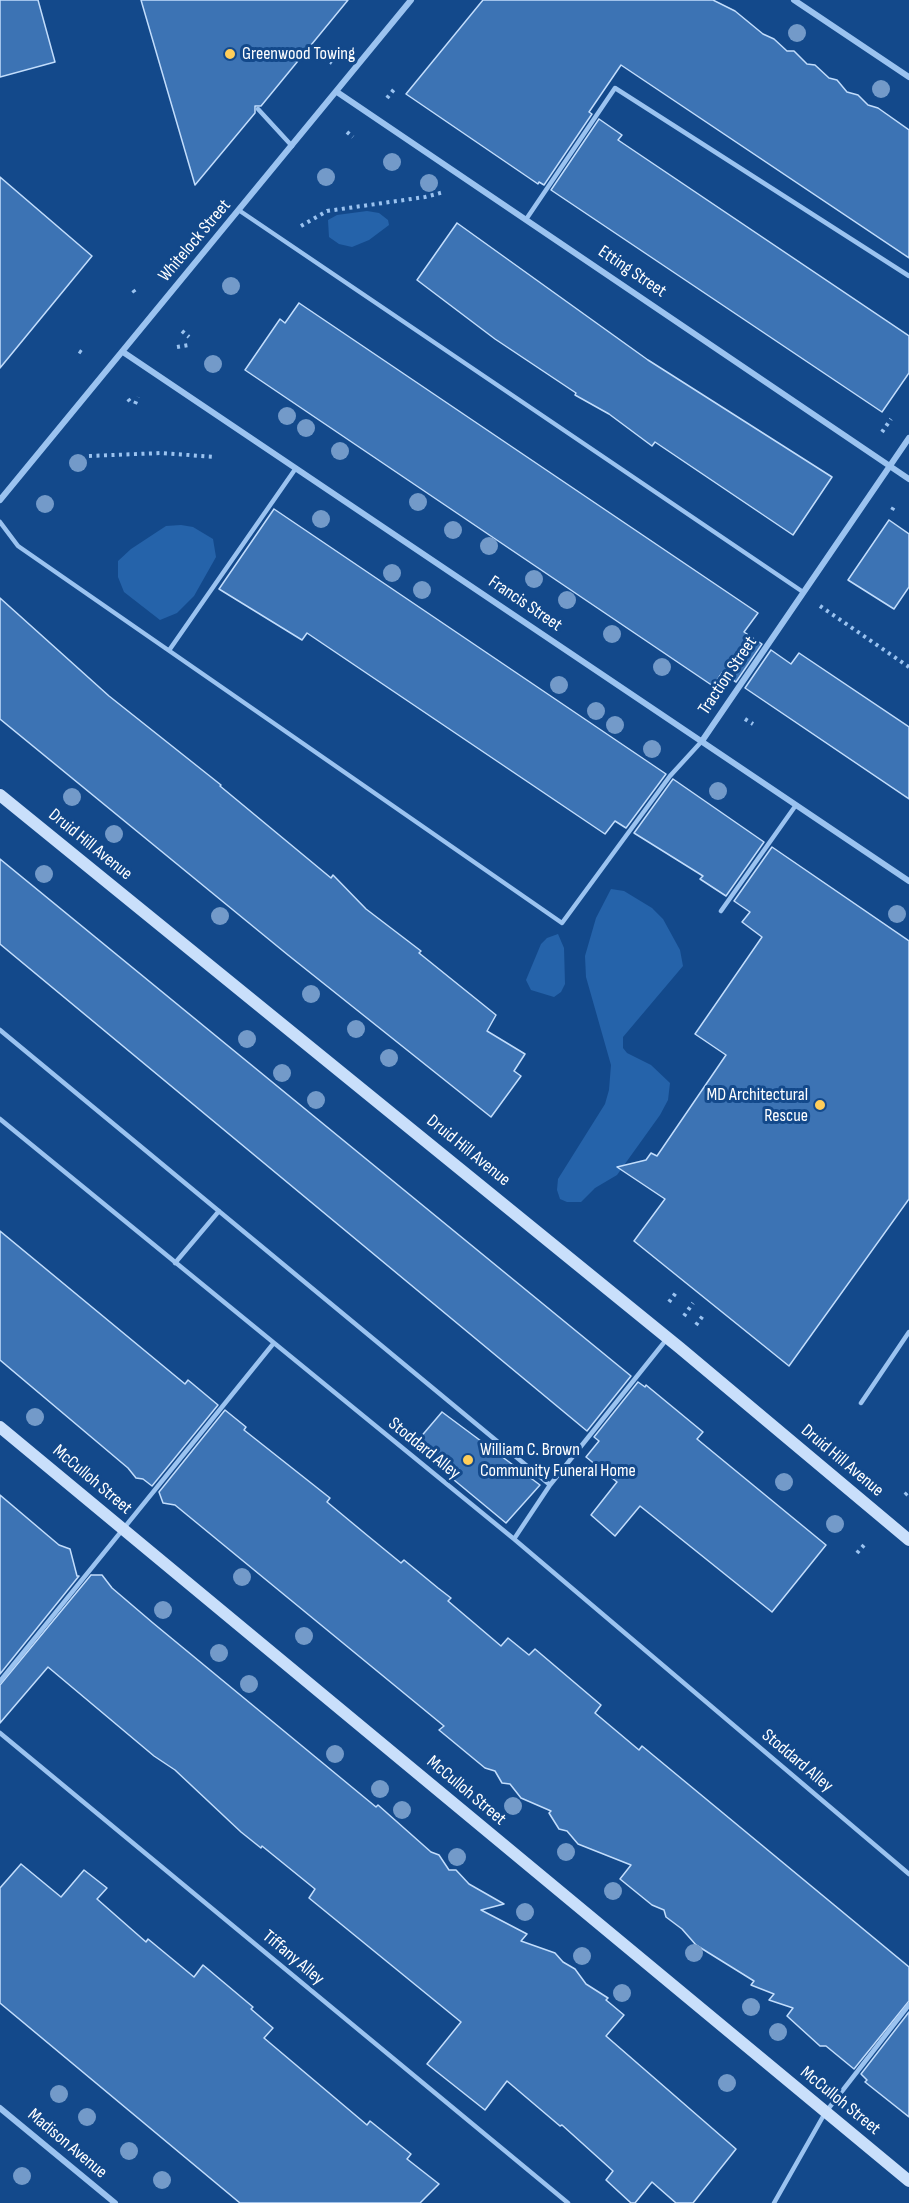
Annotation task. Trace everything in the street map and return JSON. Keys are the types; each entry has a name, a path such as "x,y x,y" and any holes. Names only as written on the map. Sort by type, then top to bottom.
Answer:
{"main road":[{"name":"Druid Hill Avenue","path":"0,795 667,1338 909,1540"},
{"name":"McCulloh Street","path":"0,1427 909,2181"}],"street":[{"name":"Whitelock Street","path":"0,500 240,211 411,0"},
{"path":"794,0 909,76"},
{"name":"Etting Street","path":"337,92 471,180 909,478"},
{"name":"Francis Street","path":"123,352 909,881"},
{"name":"Traction Street","path":"702,741 909,438"},
{"name":"Madison Avenue","path":"0,2108 115,2203"}],"lane":[{"path":"527,218 615,88 909,276"},
{"path":"258,109 292,146"},
{"path":"240,211 803,592"},
{"path":"0,522 18,546 170,650 296,468"},
{"name":"Traction Street","path":"170,650 562,923 670,776 702,741"},
{"path":"722,911 796,805"},
{"path":"0,1030 550,1485"},
{"name":"Stoddard Alley","path":"0,1119 514,1539 909,1874"},
{"path":"175,1263 219,1211"},
{"path":"861,1403 909,1332"},
{"path":"514,1539 550,1485 644,1371 667,1338"},
{"path":"0,1681 273,1344"},
{"name":"Tiffany Alley","path":"0,1733 568,2203"},
{"path":"774,2203 825,2113 909,2005"}],"path":[{"path":"384,100 396,87"},
{"path":"346,132 353,137"},
{"path":"286,242 302,225 327,211 425,197 471,180"},
{"path":"182,331 189,337"},
{"path":"177,347 189,345"},
{"path":"128,399 133,404 138,397"},
{"path":"882,432 891,419"},
{"path":"89,456 161,453 215,457"},
{"path":"892,510 895,504"},
{"path":"819,606 909,667"},
{"path":"746,719 753,724"},
{"path":"669,1302 678,1290"},
{"path":"684,1316 693,1303"},
{"path":"696,1325 705,1313"},
{"path":"905,1495 909,1491"},
{"path":"857,1553 864,1544"}],"shaded area":[{"path":"367,211 379,213 388,220 389,225 369,240 352,247 339,244 329,237 328,220 337,215"},
{"path":"166,526 193,527 213,539 216,557 194,596 177,613 160,620 124,592 118,577 118,561 131,549"},
{"path":"611,889 624,891 652,908 663,919 680,950 683,966 623,1037 623,1048 627,1053 651,1065 670,1083 668,1100 660,1115 617,1175 595,1188 581,1202 567,1202 560,1199 557,1190 558,1179 605,1104 609,1090 611,1065 586,977 585,956 596,918"},
{"path":"558,934 564,948 565,984 561,992 554,997 531,990 526,980 541,944 547,938"}],"building":[{"path":"0,0 38,0 55,62 0,77"},
{"name":"Greenwood Towing","path":"141,0 348,0 261,106 255,106 255,113 195,185"},
{"path":"483,0 713,0 735,11 787,51 794,51 807,64 815,65 829,78 837,80 847,92 858,95 868,105 878,108 909,130 909,258 621,65 589,112 592,114 544,185 539,182 538,184 406,94"},
{"path":"599,119 622,135 618,140 909,336 909,373 882,412 551,190"},
{"path":"0,177 92,256 0,368"},
{"path":"457,223 648,360 832,477 793,535 655,442 652,446 609,414 575,395 576,393 495,339 417,280"},
{"path":"299,303 758,613 744,632 762,644 736,682 722,673 713,686 245,370 280,319 285,323"},
{"path":"274,509 666,774 626,828 615,821 605,834 307,633 302,640 219,589"},
{"path":"889,520 909,534 909,587 894,609 848,580"},
{"path":"0,598 109,696 221,785 331,878 333,875 366,909 421,951 419,953 496,1015 487,1031 525,1054 514,1071 521,1076 491,1117 288,955 0,719"},
{"path":"771,650 791,664 799,653 909,727 909,799 745,688"},
{"path":"673,779 764,842 726,896 700,879 703,876 634,833"},
{"name":"MD Architectural Rescue","path":"772,847 909,941 909,1199 789,1366 634,1241 665,1199 617,1167 646,1160 651,1153 657,1156 726,1055 695,1034 762,937 742,922 750,912 734,901"},
{"path":"0,859 631,1376 587,1431 0,944"},
{"path":"0,1231 185,1384 188,1380 218,1405 152,1486 143,1479 136,1478 128,1468 0,1360"},
{"path":"638,1382 645,1387 646,1385 703,1432 697,1439 826,1545 772,1612 640,1506 615,1536 591,1515 617,1482 586,1457 599,1441 594,1437"},
{"path":"225,1410 246,1427 244,1430 330,1498 327,1502 401,1563 404,1560 451,1598 448,1601 501,1646 508,1638 529,1655 535,1649 601,1705 595,1713 639,1750 642,1746 909,1967 909,2001 854,2069 826,2046 820,2046 787,2016 793,2008 769,2000 774,1994 751,1985 754,1981 696,1945 682,1929 666,1917 664,1910 652,1905 620,1879 631,1865 578,1844 567,1831 559,1829 549,1813 551,1811 521,1798 510,1784 502,1783 495,1771 485,1768 439,1730 444,1726 175,1505 163,1503 159,1492"},
{"name":"William C. Brown Community Funeral Home","path":"442,1412 540,1485 506,1523 413,1446"},
{"path":"0,1495 59,1545 70,1549 77,1576 79,1576 0,1674"},
{"path":"91,1575 102,1575 112,1588 153,1623 376,1807 378,1805 431,1852 439,1855 449,1870 456,1870 469,1884 504,1904 481,1910 527,1934 521,1941 555,1953 563,1962 575,1969 586,1984 608,1998 606,2000 624,2015 606,2036 736,2149 693,2203 676,2203 652,2182 635,2203 631,2203 606,2180 613,2171 562,2125 560,2126 507,2081 485,2110 427,2064 461,2022 309,1898 315,1889 241,1832 175,1770 154,1756 48,1667 0,1723 0,1685"},
{"path":"21,1864 61,1897 84,1870 107,1888 97,1899 146,1942 148,1939 194,1977 203,1965 253,2007 251,2009 273,2028 264,2038 367,2125 370,2121 411,2154 407,2159 439,2184 420,2203 240,2203 0,2003 0,1888"},
{"path":"909,2012 909,2117 865,2082 867,2080 861,2074"}],"place":[{"name":"Greenwood Towing","path":"230,54"},
{"name":"MD Architectural Rescue","path":"820,1105"},
{"name":"William C. Brown Community Funeral Home","path":"468,1460"}]}
